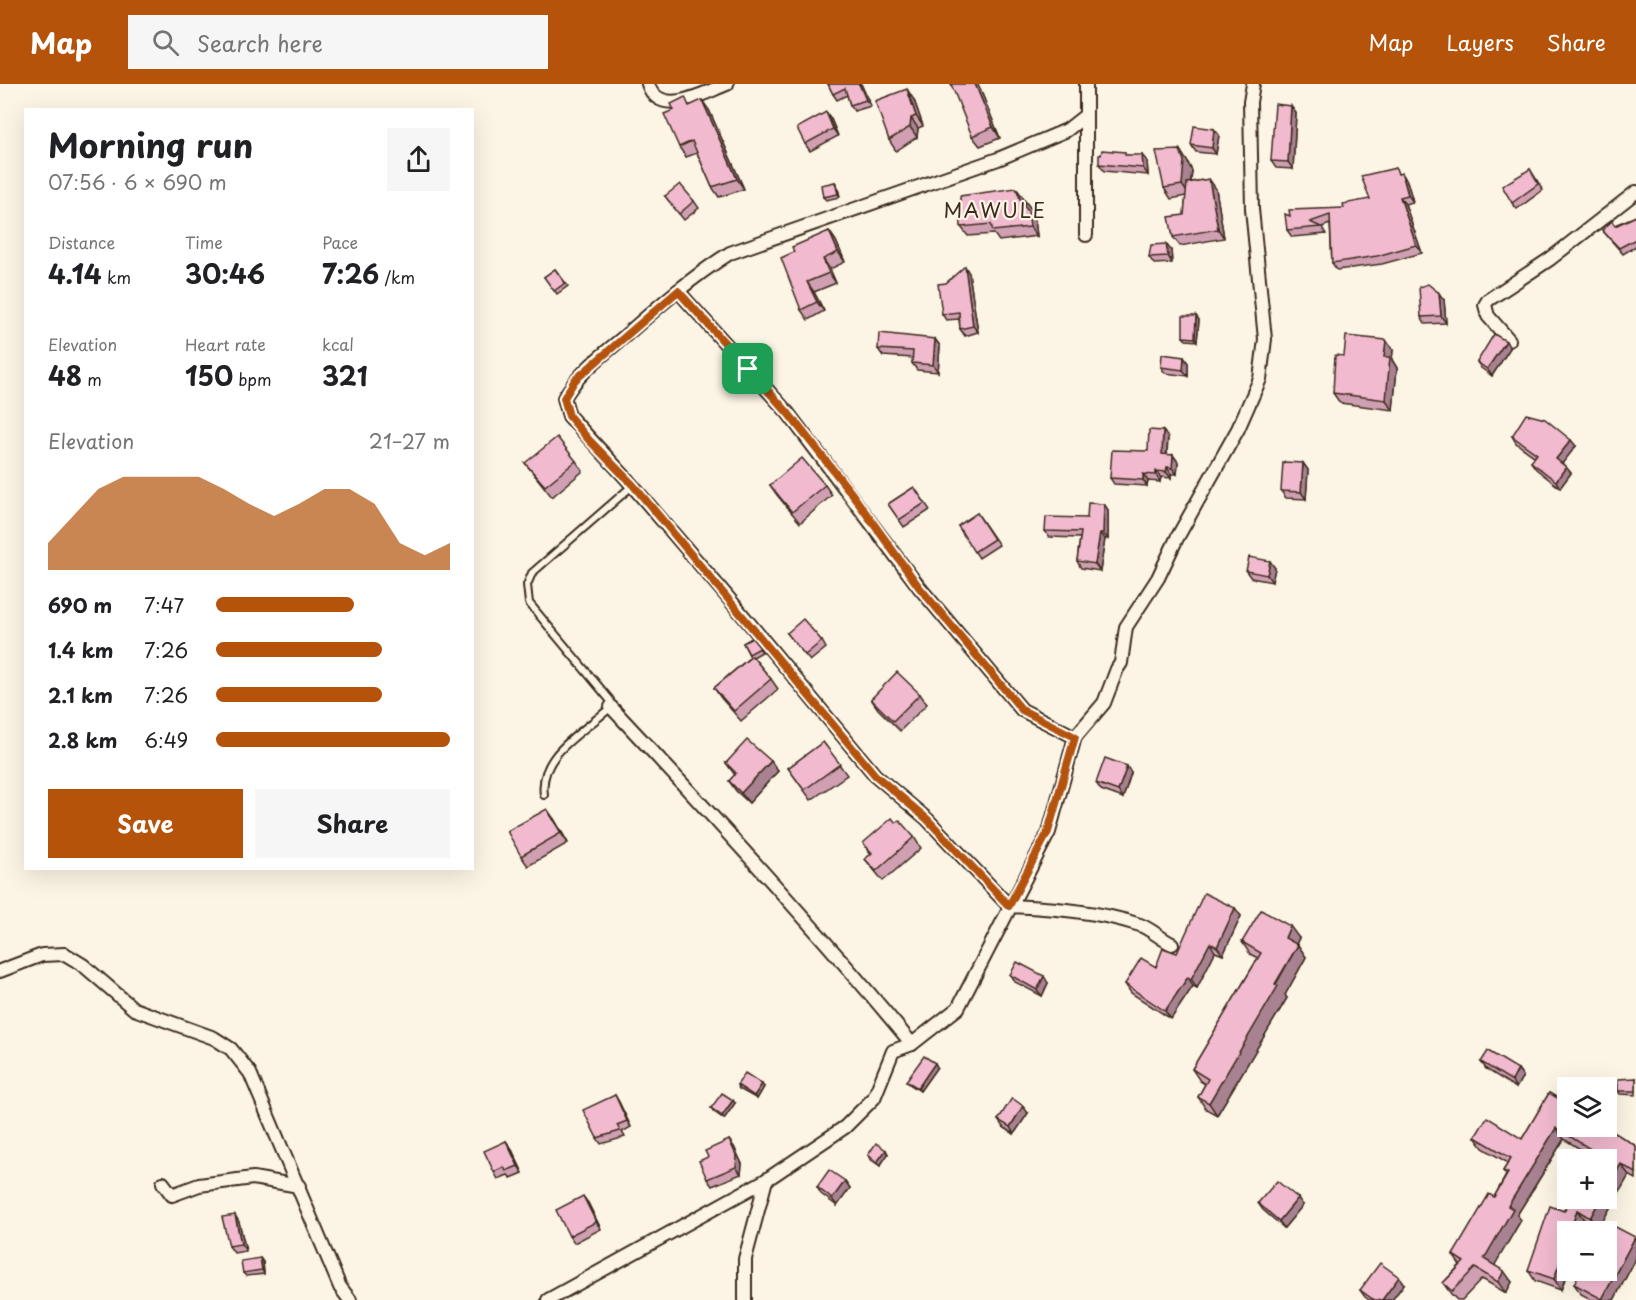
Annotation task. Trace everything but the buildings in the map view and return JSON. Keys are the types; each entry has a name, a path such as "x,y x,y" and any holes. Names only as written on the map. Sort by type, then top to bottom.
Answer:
{"street":[{"path":"648,84 657,98 667,102 680,101 727,84"},
{"path":"1086,84 1086,235"},
{"path":"548,1300 766,1180 845,1127 874,1098 893,1051 912,1044 958,1008 1048,832 1075,737 1104,703 1121,663 1126,627 1158,578 1177,538 1238,429 1260,379 1265,339 1252,208 1250,102 1253,84"},
{"path":"1086,116 1067,130 1018,151 730,253 678,291 575,380 564,398 569,416 633,485 875,775 927,819 1009,906 1049,908 1121,920 1143,926 1172,944"},
{"path":"1509,340 1488,316 1485,305 1488,300 1550,259 1636,192"},
{"path":"678,291 788,413 852,494 919,587 1022,710 1075,737"},
{"path":"611,707 728,832 912,1044"},
{"path":"0,971 42,955 65,954 83,965 134,1009 214,1038 231,1049 250,1073 340,1287 350,1300"},
{"path":"163,1183 172,1195 199,1185 253,1178 299,1186"},
{"path":"745,1300 745,1259 766,1180"}],"lane":[{"path":"544,795 542,780 549,761 611,707 610,700 529,603 527,585 532,573 633,485"}],"district":[{"name":"MAWULE","path":"995,210"}],"route":[{"path":"678,291 748,369 788,413 852,494 919,587 1022,710 1075,737 1048,832 1009,906 927,819 875,775 633,485 569,416 564,398 575,380 678,291"}]}
